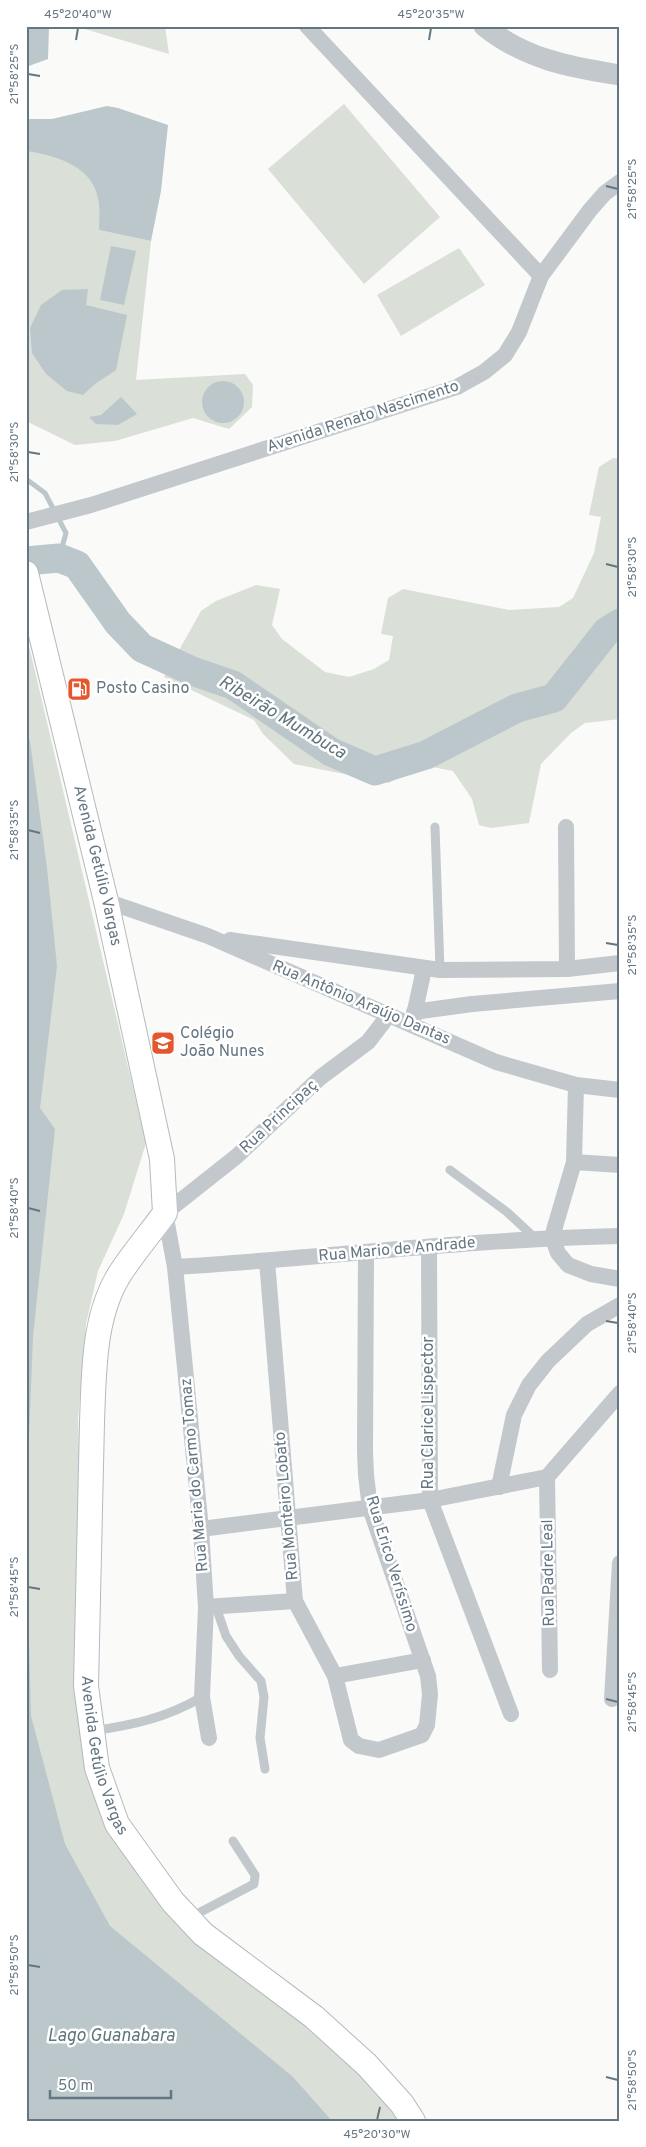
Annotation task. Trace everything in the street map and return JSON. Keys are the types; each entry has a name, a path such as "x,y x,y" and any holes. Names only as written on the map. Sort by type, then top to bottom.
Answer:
{"main road":[{"name":"Avenida Getúlio Vargas","path":"28,581 106,901 162,1159 165,1214 122,1270"},
{"name":"Avenida Getúlio Vargas","path":"162,1159 145,1218 108,1300 100,1327 93,1383 86,1686 97,1768 118,1824 155,1879 188,1919 203,1934 314,2017 367,2065 402,2104 413,2121"}],"street":[{"path":"307,26 541,276"},
{"path":"484,26 502,40 550,62 620,75"},
{"name":"Avenida Renato Nascimento","path":"34,520 91,505 457,387 484,372 504,355 519,332 541,276 590,210 620,182"},
{"path":"566,827 567,969"},
{"name":"Rua Antônio Araújo Dantas","path":"106,901 208,936 388,1016 413,1018 496,1062 576,1085 620,1090"},
{"path":"208,936 432,970 567,969 620,963"},
{"path":"413,1018 432,970"},
{"path":"413,1018 472,1004 620,991"},
{"name":"Rua Principaç","path":"165,1214 237,1156 321,1077 368,1042 388,1016"},
{"path":"576,1085 574,1162 552,1238 558,1253 568,1265 591,1274 620,1279"},
{"path":"574,1162 620,1165"},
{"name":"Rua Maria do Carmo Tomaz","path":"165,1214 175,1267 201,1529 211,1607 202,1697 209,1738"},
{"name":"Rua Mario de Andrade","path":"175,1267 535,1238 620,1236"},
{"name":"Rua Clarice Lispector","path":"429,1248 430,1500 510,1714"},
{"name":"Rua Erico Veríssimo","path":"351,1740 359,1746 379,1750 422,1735 427,1725 430,1694 423,1660 412,1634 370,1508 365,1451 366,1253"},
{"name":"Rua Monteiro Lobato","path":"267,1261 295,1601 335,1676 351,1740"},
{"path":"499,1487 514,1415 529,1385 548,1361 587,1324 620,1305"},
{"path":"201,1529 430,1500 547,1477 620,1392"},
{"name":"Rua Padre Leal","path":"547,1477 550,1670"},
{"path":"612,1699 620,1564"},
{"path":"211,1607 295,1601"},
{"path":"335,1676 423,1660"}],"lane":[{"path":"432,970 435,827"},
{"path":"450,1170 507,1212 535,1238"},
{"path":"211,1607 239,1656 261,1681 264,1697 260,1738 265,1769"},
{"path":"92,1732 138,1724 179,1710 202,1697"},
{"path":"188,1919 254,1884 255,1875 233,1841"}],"shaded area":[{"path":"76,26 165,26 169,54 78,27"},
{"path":"344,104 440,217 364,284 268,169"},
{"path":"26,151 60,159 80,170 88,178 94,187 98,199 99,230 151,241 136,380 245,374 253,385 252,407 229,429 193,418 115,441 75,445 26,421"},
{"path":"459,248 485,285 401,336 377,295"},
{"path":"613,458 620,459 620,719 585,723 571,733 541,764 529,823 491,828 479,825 472,799 453,771 417,764 389,783 294,764 263,734 254,720 164,677 201,611 216,601 256,585 280,589 272,625 282,639 325,672 349,677 374,669 389,660 393,636 381,634 388,598 403,589 509,610 559,607 573,598 594,553 601,517 589,515 599,467"},
{"path":"26,633 146,1143 124,1214 98,1271 86,1324 78,1419 86,1686 97,1768 173,1902 314,2017 413,2121 26,2121"}],"water":[{"path":"26,26 45,26 49,28 48,59 26,67"},
{"path":"107,106 168,125 161,191 151,241 99,230 98,199 94,187 88,178 80,170 60,159 26,151 26,119 52,119"},
{"path":"111,246 136,251 124,305 100,300"},
{"path":"88,289 86,305 127,315 116,370 95,384 83,395 67,391 46,374 32,353 30,328 41,305 62,290"},
{"path":"223,381 238,387 244,402 238,417 223,423 208,417 202,402 208,387"},
{"path":"121,397 137,414 118,425 96,424 89,417 101,415"},
{"path":"26,735 30,741 47,868 57,966 40,1108 55,1129 33,1336 26,1515"},
{"name":"Lago Guanabara","path":"26,1521 31,1716 65,1844 110,1926 293,2077 332,2121 26,2121"}],"waterway":[{"name":"Ribeirão Mumbuca","path":"26,479 45,493 66,533 59,558"},
{"name":"Ribeirão Mumbuca","path":"26,561 59,558 77,565 118,623 142,648 192,671 233,685 331,752 375,771 426,755 517,708 554,698 607,631 620,623"}],"place":[{"name":"Posto Casino","path":"79,689"},
{"name":"Colégio João Nunes","path":"163,1043"}]}
